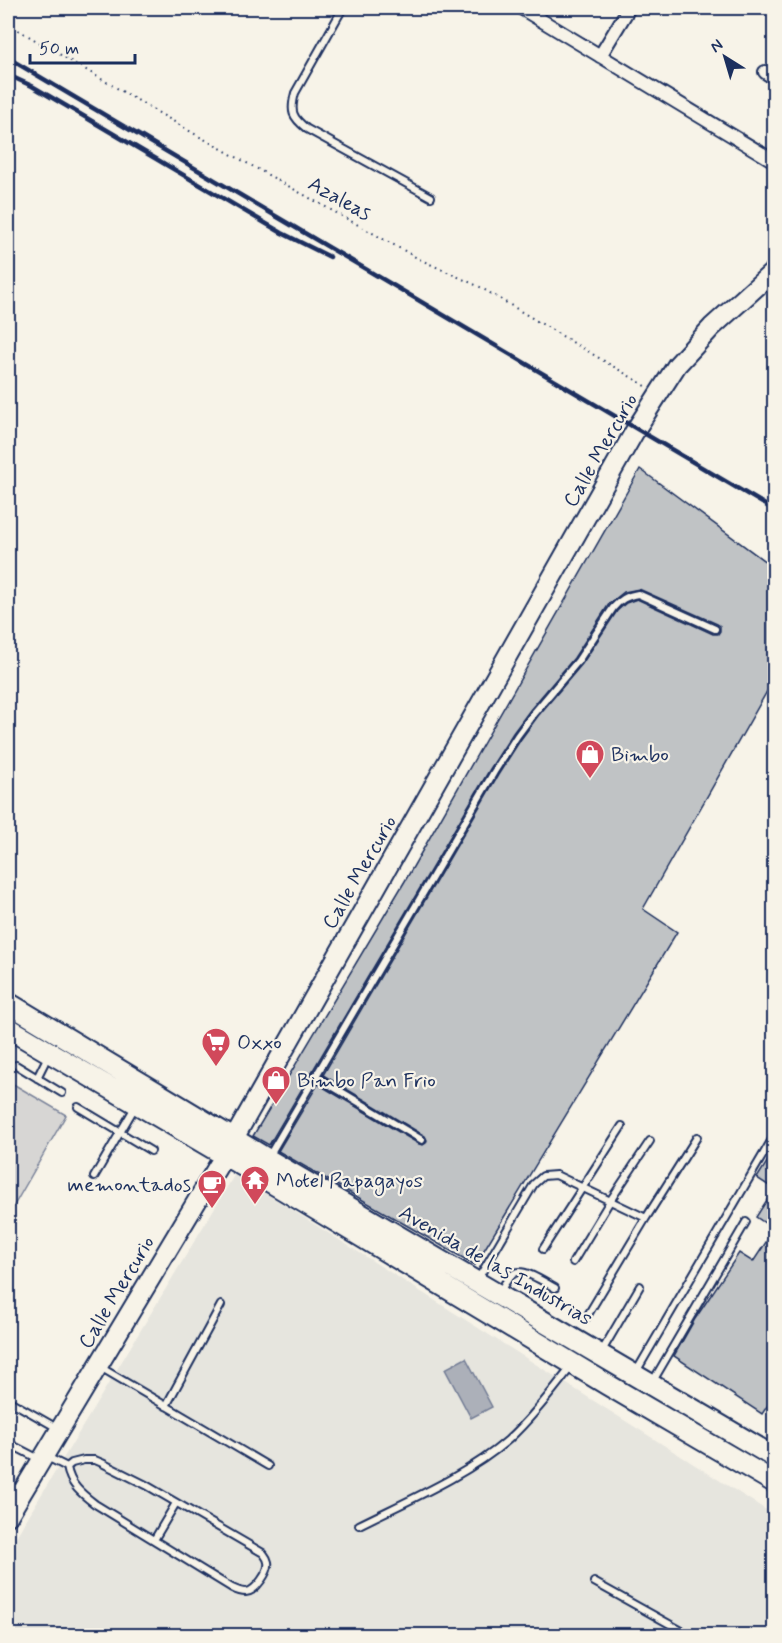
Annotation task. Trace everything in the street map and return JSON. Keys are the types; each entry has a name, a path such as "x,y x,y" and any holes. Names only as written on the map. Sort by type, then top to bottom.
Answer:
{"main road":[{"name":"Calle Mercurio","path":"8,1516 15,1488 43,1458 229,1147 636,429 677,365 696,343 774,271"},
{"name":"Avenida de las Industrias","path":"8,1003 229,1147 574,1364 774,1482"},
{"name":"Avenida de las Industrias","path":"8,1028 136,1104 229,1147 267,1159 283,1179 477,1282 774,1457"},
{"path":"602,1381 606,1358"}],"street":[{"path":"520,8 535,11 600,56 774,161"},
{"path":"600,56 629,8"}],"lane":[{"path":"343,8 295,93 292,104 293,114 297,121 307,129 431,197"},
{"path":"267,1159 494,772 525,724 578,661 613,608 626,597 638,594 715,629"},
{"path":"37,1078 50,1053"},
{"path":"16,1065 62,1093"},
{"path":"315,1076 422,1140"},
{"path":"94,1177 136,1104"},
{"path":"78,1107 151,1151"},
{"path":"543,1249 622,1126"},
{"path":"643,1380 774,1136"},
{"path":"586,1318 697,1137"},
{"path":"573,1262 650,1141"},
{"path":"477,1282 538,1179 543,1176 553,1174 646,1218"},
{"path":"643,1380 746,1222"},
{"path":"499,1295 508,1279 519,1271 555,1288"},
{"path":"606,1358 640,1286"},
{"path":"166,1406 221,1305"},
{"path":"360,1525 492,1453 527,1421 574,1364"},
{"path":"98,1365 268,1466"},
{"path":"8,1400 60,1429"},
{"path":"8,1443 67,1467"},
{"path":"94,1460 146,1485 263,1553 268,1567 261,1581 248,1592 231,1588 95,1504 71,1481 67,1467 77,1461 94,1460"},
{"path":"154,1540 176,1503"},
{"path":"594,1582 691,1635"}],"path":[{"name":"Azaleas","path":"8,24 419,260 480,287 659,394"}],"shaded area":[{"path":"8,1081 66,1115 8,1216"},
{"path":"235,1174 774,1515 774,1635 8,1635 8,1550"},
{"path":"466,1358 492,1407 471,1418 445,1369"}],"building":[{"name":"Bimbo","path":"640,469 774,568 774,679 643,909 677,932 475,1265 278,1151 318,1084 419,1144 426,1143 425,1136 323,1075 498,775 538,716 582,664 617,611 626,603 637,599 713,634 718,634 720,631 720,626 717,624 639,589 624,592 609,604 574,658 530,710 490,769 269,1145 253,1136 405,881"},
{"path":"774,1151 774,1189 757,1178"},
{"path":"774,1189 774,1229 756,1217"},
{"path":"774,1230 774,1396 762,1414 674,1356 695,1319 739,1253 753,1262"}],"railway":[{"path":"8,58 774,510"},
{"path":"8,75 32,86 282,233 330,257"}],"place":[{"name":"Bimbo","path":"590,780"},
{"name":"Oxxo","path":"216,1068"},
{"name":"Bimbo Pan Frio","path":"276,1106"},
{"name":"Motel Papagayos","path":"255,1206"},
{"name":"memontados","path":"212,1210"}]}
